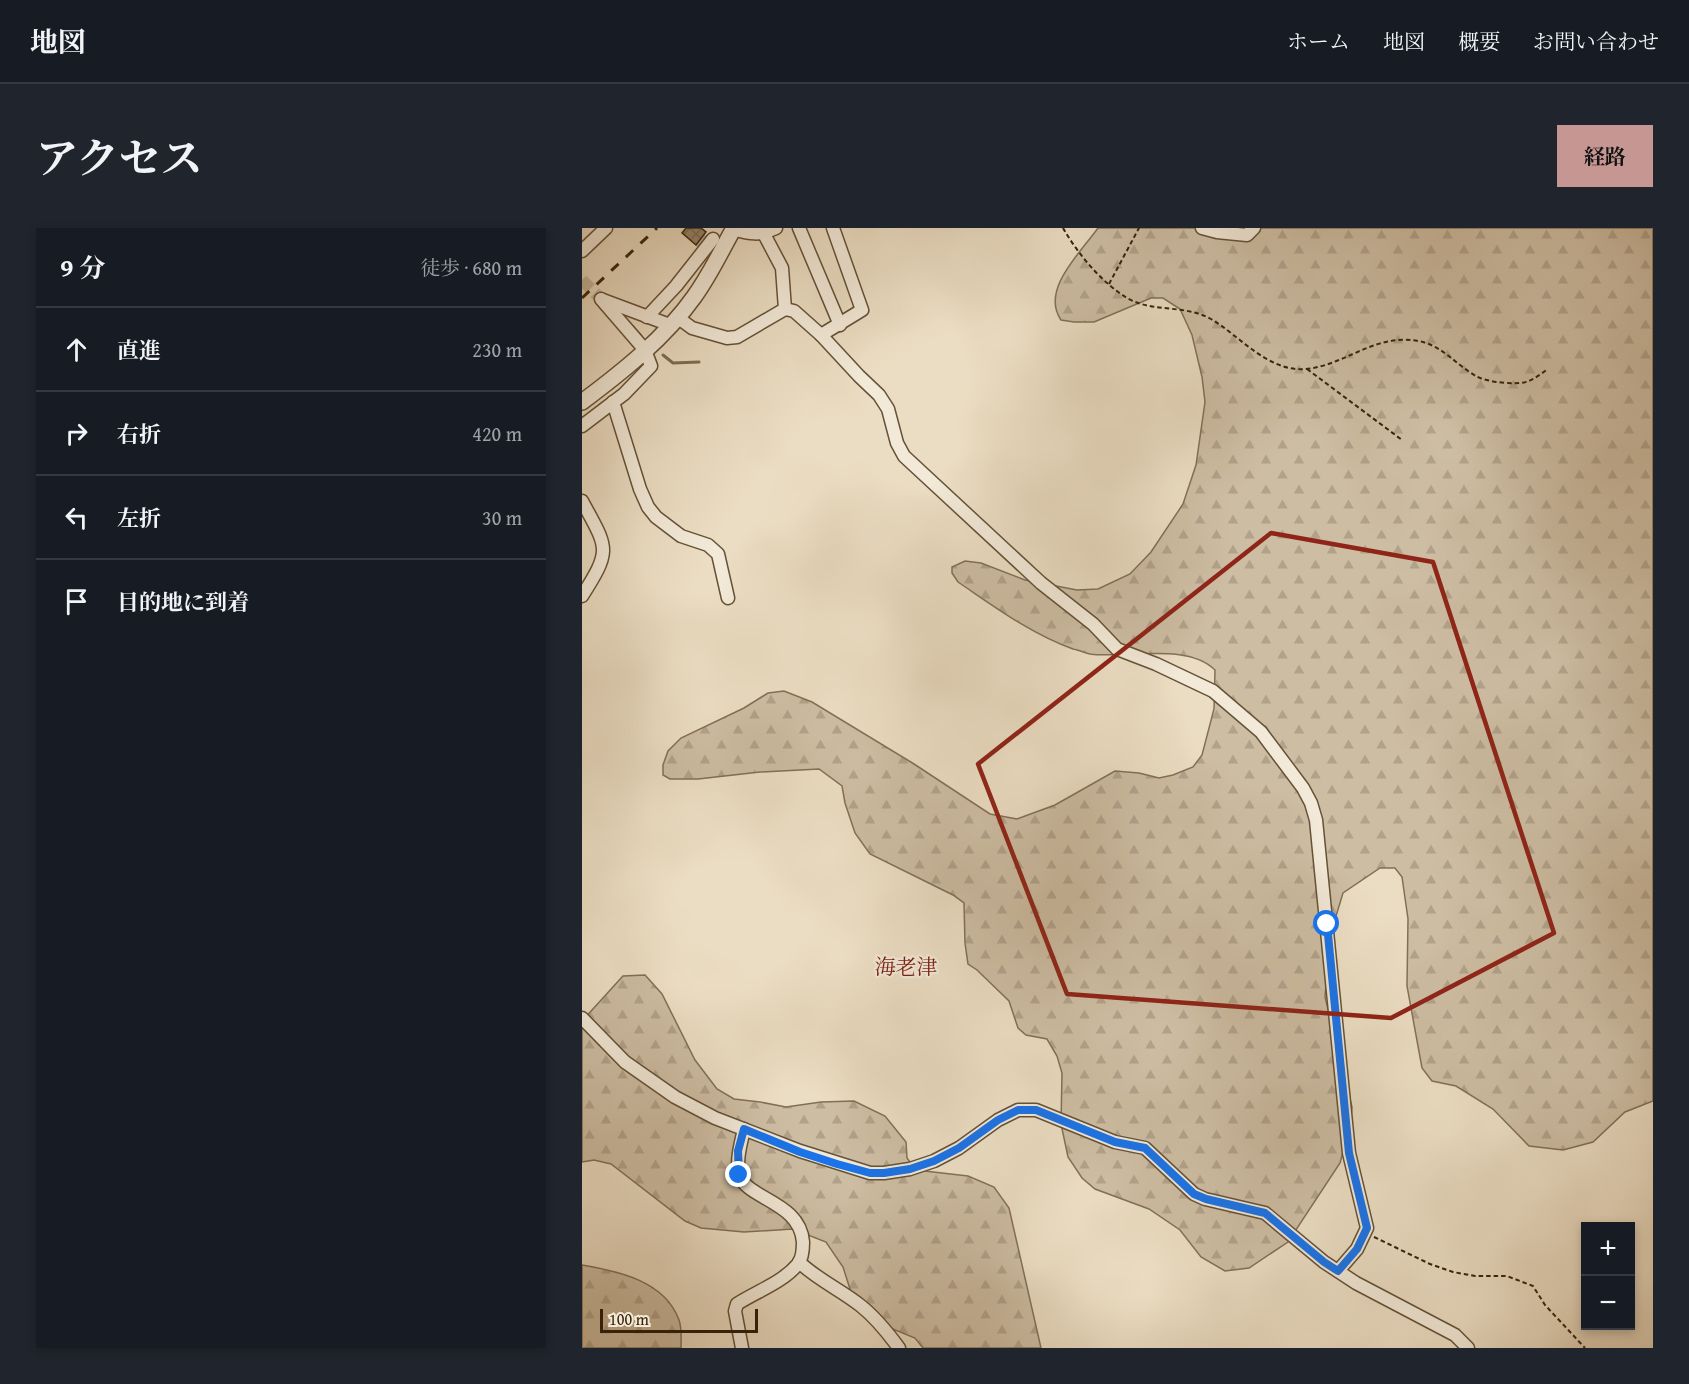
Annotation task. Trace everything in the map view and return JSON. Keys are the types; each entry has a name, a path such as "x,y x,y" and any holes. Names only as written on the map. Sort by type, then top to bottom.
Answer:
{"street":[{"path":"582,251 606,228"},
{"path":"582,402 645,350 674,321 693,298 734,228 753,235 764,234 776,228"},
{"path":"799,228 840,325"},
{"path":"821,335 862,310 833,228"},
{"path":"1202,228 1247,235 1254,228"},
{"path":"764,234 782,268 785,282 785,309"},
{"path":"647,317 676,286 712,239"},
{"path":"676,286 693,298"},
{"path":"582,426 613,402 651,366 645,350 601,299 647,317 674,321 718,336 737,337 785,309 795,311 879,395 888,409 903,456 1041,583 1093,624 1117,649 1156,664 1213,691 1228,701 1261,732 1303,788 1316,820 1349,1153 1367,1228 1357,1249 1338,1271"},
{"path":"613,402 640,489 648,507 656,517 681,536 708,545 718,554 728,598"},
{"path":"582,501 603,539 604,552 599,570 582,597"},
{"path":"582,1018 625,1062 675,1097 715,1118 800,1152 870,1173 910,1169 934,1161 959,1148 1018,1110 1036,1110 1115,1142 1145,1148 1194,1194 1265,1213 1324,1262 1356,1283 1455,1335 1468,1348"},
{"path":"742,1348 735,1311 737,1304 777,1282 799,1262 803,1245 798,1225 786,1211 758,1194 739,1175 738,1151 744,1129"},
{"path":"799,1262 808,1271 861,1306 886,1331 898,1348"}],"path":[{"path":"1063,228 1073,245 1109,284 1128,298 1145,306 1184,309 1209,318 1276,363 1290,369 1307,369 1340,360 1386,341 1418,341 1440,349 1477,377 1499,382 1527,382 1548,369"},
{"path":"1109,284 1139,228"},
{"path":"1307,369 1402,440"},
{"path":"1366,1233 1414,1257 1453,1272 1475,1276 1507,1276 1533,1286 1545,1305 1585,1348"}],"highlighted area":[{"path":"1271,533 1433,562 1554,933 1391,1018 1067,994 978,764"}],"green space":[{"path":"1098,228 1653,228 1653,1101 1625,1112 1593,1142 1563,1150 1529,1146 1493,1109 1456,1086 1432,1081 1422,1068 1407,986 1408,919 1402,877 1395,868 1380,868 1343,893 1330,936 1325,997 1352,1107 1350,1126 1340,1163 1288,1242 1249,1268 1225,1271 1201,1257 1180,1230 1149,1209 1095,1189 1082,1178 1068,1157 1061,1124 1062,1073 1057,1056 1047,1039 1026,1035 1018,1028 1009,1001 968,964 964,903 953,895 870,854 855,833 842,786 819,769 760,772 698,779 670,779 663,775 663,765 668,751 681,738 744,708 768,693 784,691 812,702 914,764 990,814 1017,819 1055,805 1115,771 1159,778 1193,767 1202,755 1214,709 1215,670 1203,661 1189,656 1156,653 1105,655 1073,649 1043,636 1014,619 958,582 952,573 952,567 965,561 981,563 1025,580 1077,590 1098,589 1130,574 1151,552 1183,504 1196,465 1205,402 1202,377 1192,335 1180,309 1163,298 1151,298 1094,322 1074,322 1061,320 1056,308 1059,284 1065,272"},
{"path":"645,975 662,994 695,1060 717,1089 734,1099 786,1107 821,1102 854,1101 885,1116 906,1142 907,1158 916,1170 968,1176 994,1187 1009,1208 1041,1348 923,1348 915,1338 866,1318 856,1308 843,1267 826,1242 793,1229 744,1232 701,1228 685,1221 611,1164 594,1160 582,1162 582,1021 623,976"},
{"path":"582,1265 639,1280 663,1296 679,1320 681,1348 582,1348"}],"building":[{"path":"686,228 701,228 706,232 696,245 682,233"}],"waterway":[{"path":"632,326 641,336"},
{"path":"663,355 673,363 699,362"}],"tunnel":[{"path":"582,280 601,299"}],"railway":[{"path":"582,298 657,228"}],"district":[{"name":"海老津","path":"906,966"}],"route":[{"path":"739,1175 738,1151 744,1129 800,1152 837,1164 870,1173 884,1173 910,1169 934,1161 959,1148 998,1120 1018,1110 1036,1110 1115,1142 1145,1148 1194,1194 1265,1213 1338,1271 1357,1249 1367,1228 1349,1153 1327,924"}]}
